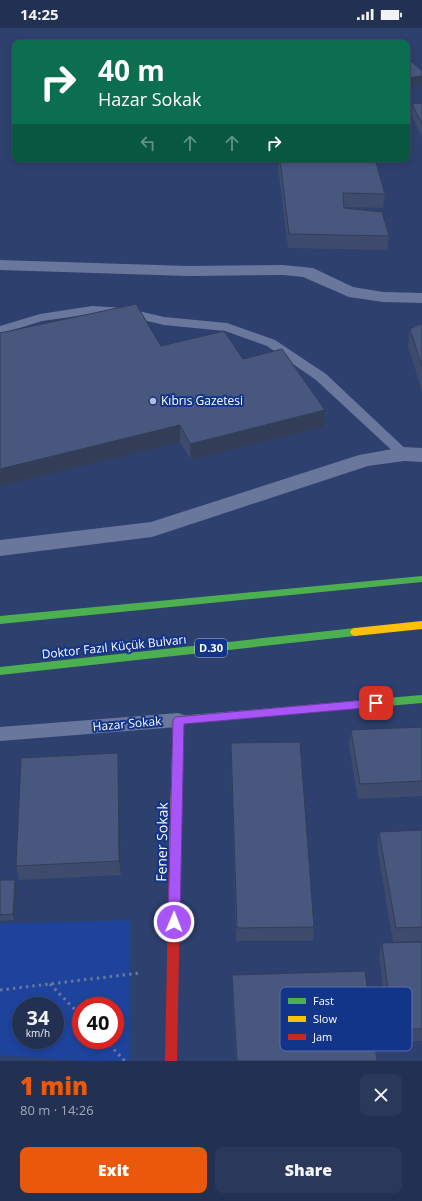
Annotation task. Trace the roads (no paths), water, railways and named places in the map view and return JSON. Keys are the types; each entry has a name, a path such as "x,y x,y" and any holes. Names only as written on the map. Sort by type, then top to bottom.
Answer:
{"main road":[{"path":"0,620 422,579"},
{"name":"Doktor Fazıl Küçük Bulvarı","path":"0,671 422,625"},
{"name":"Hazar Sokak","path":"178,720 422,699"},
{"name":"Fener Sokak","path":"171,1061 178,720"}],"street":[{"path":"0,265 188,271 283,270 307,272 349,292 383,297 422,298"},
{"path":"0,548 152,529 366,460 413,455"}],"lane":[{"path":"0,330 40,318 92,310 126,312 164,321 227,327 271,343 321,377 413,455"},
{"name":"Hazar Sokak","path":"0,734 178,720"}],"place":[{"name":"Kıbrıs Gazetesi","path":"153,401"}]}
